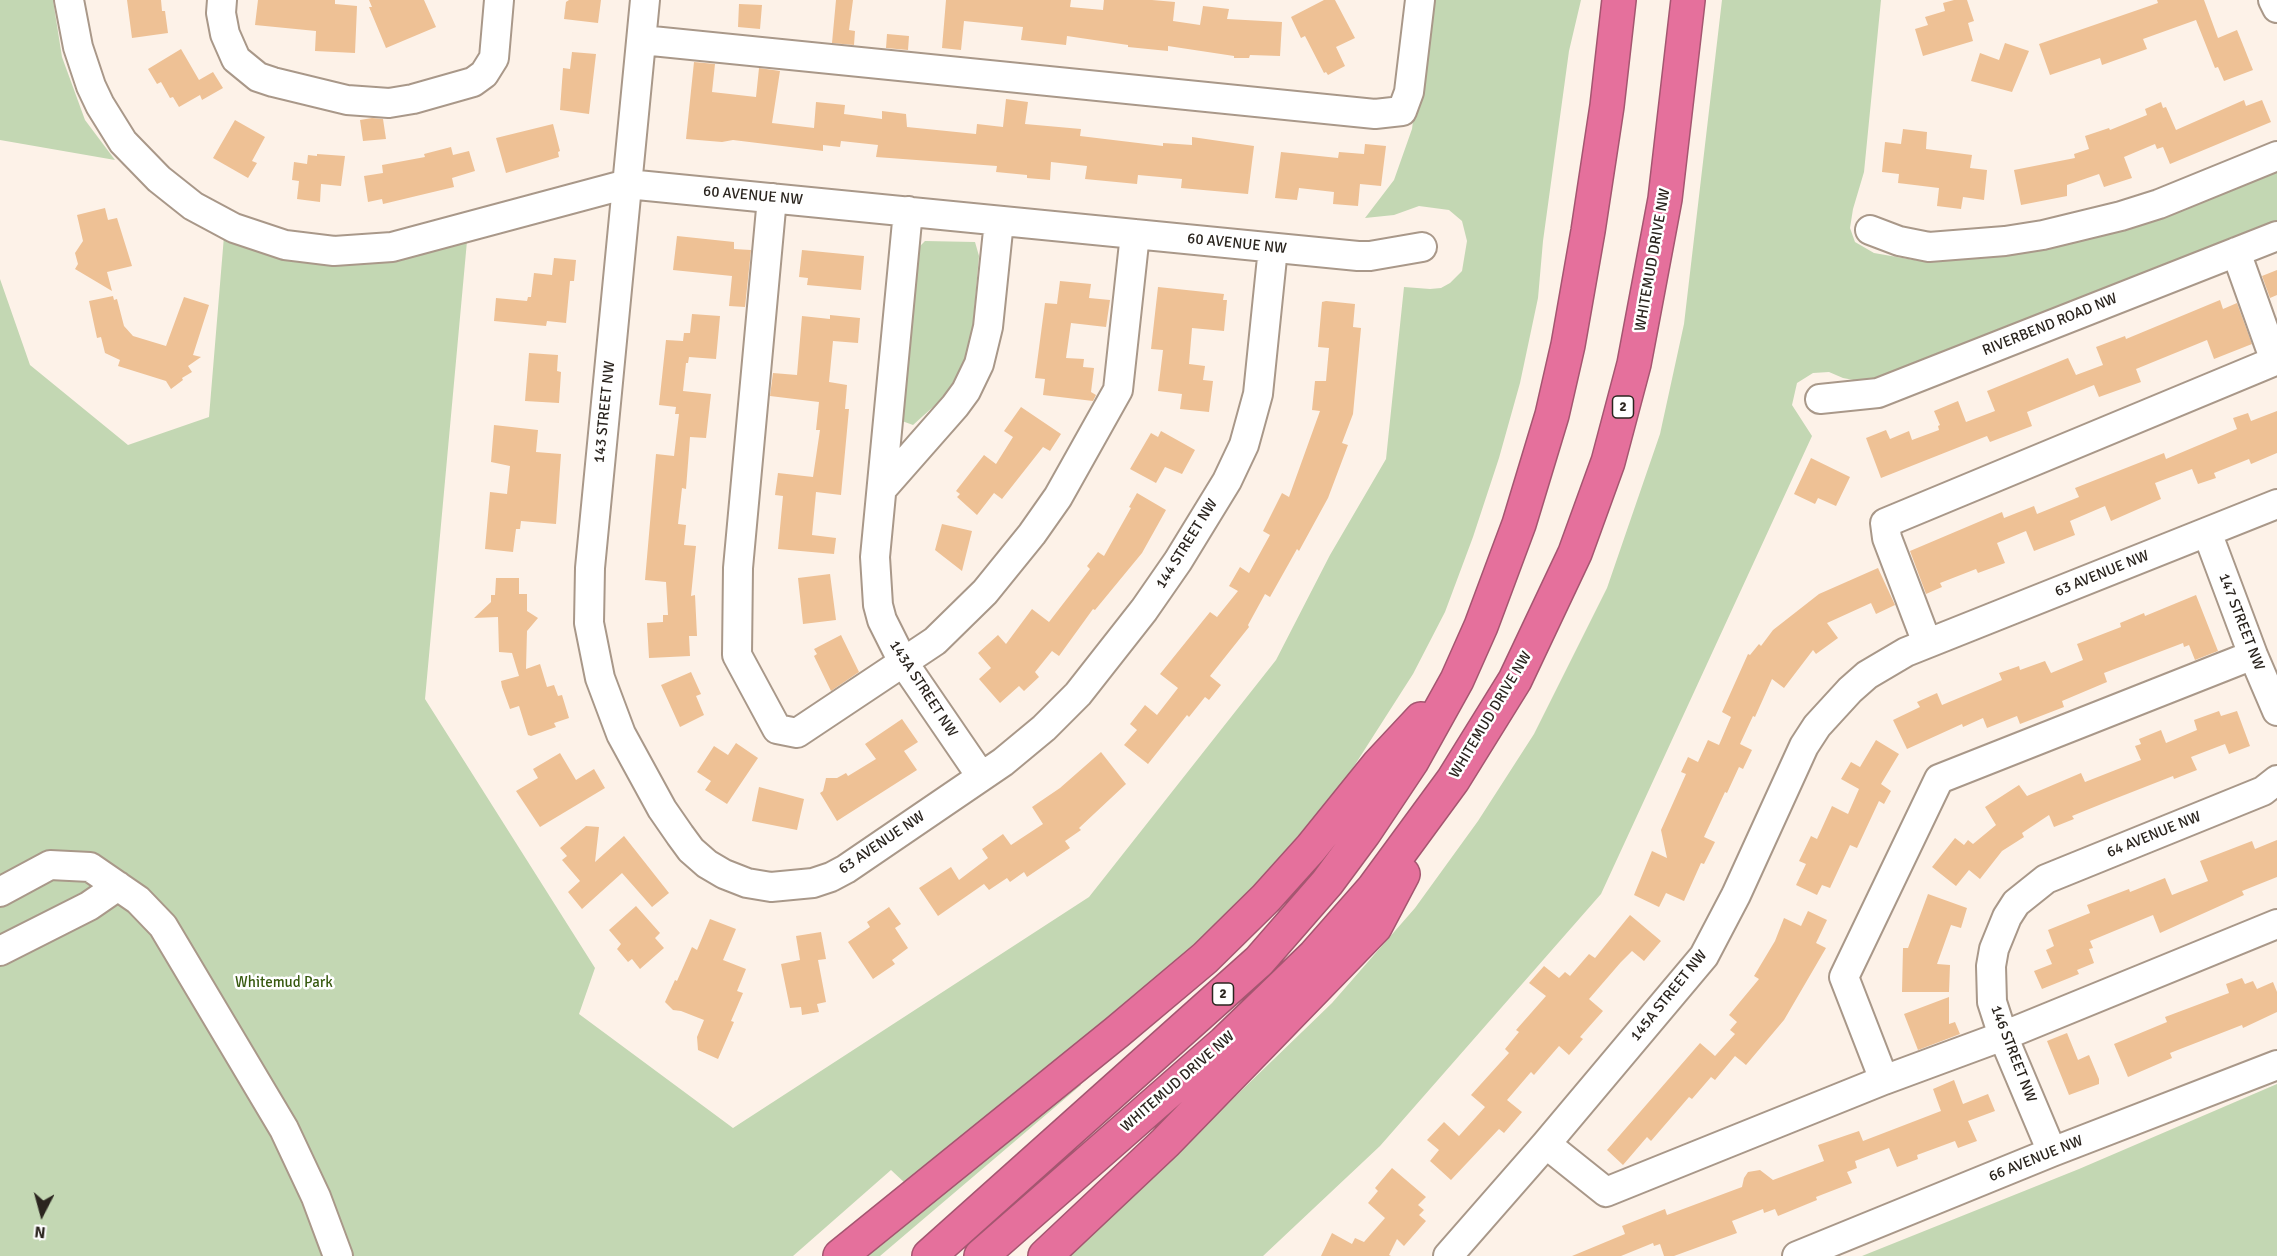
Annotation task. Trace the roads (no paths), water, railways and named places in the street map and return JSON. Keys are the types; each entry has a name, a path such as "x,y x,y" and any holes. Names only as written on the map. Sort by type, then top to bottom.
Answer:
{"highway":[{"name":"2","path":"928,1256 1259,961 1327,883 1364,833 1412,761 1457,680 1502,572 1552,415 1568,345 1588,231 1619,0"},
{"name":"WHITEMUD DRIVE NW","path":"981,1256 1224,1043 1315,955 1373,889 1453,780 1483,734 1524,662 1575,553 1608,462 1634,364 1665,199 1688,0"},
{"path":"840,1256 1205,958 1274,889 1311,848 1378,765 1457,680"},
{"path":"1045,1256 1165,1143 1375,927 1453,780"}],"street":[{"name":"60 AVENUE NW","path":"69,0 78,47 91,86 123,142 159,179 193,206 234,228 285,245 309,249 353,250 392,247 627,184 1370,256 1422,247"},
{"path":"222,0 221,13 225,34 236,59 258,77 347,100 388,103 413,99 473,82 484,74 494,58 499,0"},
{"name":"143 STREET NW","path":"645,0 588,605 593,648 609,706 621,734 662,809"},
{"path":"642,40 1376,114 1402,111 1409,92 1420,0"},
{"path":"2273,0 2277,8"},
{"path":"1870,230 1899,241 1929,247 2006,241 2043,235 2092,224 2159,204 2277,156"},
{"path":"772,198 738,568 737,654 777,729 797,733 935,641 962,617 1032,534 1059,497 1115,398 1120,381 1136,234"},
{"name":"143A STREET NW","path":"908,211 875,557 876,590 882,620 903,662 981,776"},
{"path":"882,489 955,406 973,378 979,364 988,327 999,220"},
{"name":"RIVERBEND ROAD NW","path":"1820,399 1878,393 2277,236"},
{"name":"144 STREET NW","path":"981,776 1030,741 1078,694 1144,610 1178,561 1227,481 1244,445 1256,403 1273,248"},
{"path":"1927,643 1887,538 1885,523 2275,362 2236,252"},
{"name":"63 AVENUE NW","path":"1927,643 2277,504"},
{"name":"147 STREET NW","path":"2207,532 2253,655 2277,711"},
{"name":"145A STREET NW","path":"1448,1256 1546,1144 1704,956 1736,895 1793,768 1817,726 1832,707 1867,675 1906,652 1927,643"},
{"path":"1884,1080 1844,977 1939,779 2253,655"},
{"name":"63 AVENUE NW","path":"662,809 691,850 707,864 724,874 747,882 792,887 813,884 846,868 981,776"},
{"name":"64 AVENUE NW","path":"2030,890 2046,879 2264,791 2277,780"},
{"path":"0,892 50,865 90,867 138,900 163,926 284,1129 316,1197 338,1256"},
{"path":"0,951 88,906 118,886"},
{"name":"146 STREET NW","path":"2030,890 2016,903 2000,932 1992,957 1990,984 1992,1002 2003,1036 2052,1152"},
{"path":"1546,1144 1605,1192 1884,1080 2003,1036 2277,924"},
{"name":"66 AVENUE NW","path":"1797,1256 2052,1152 2277,1065"}],"park label":[{"name":"Whitemud Park","path":"284,983"}]}
